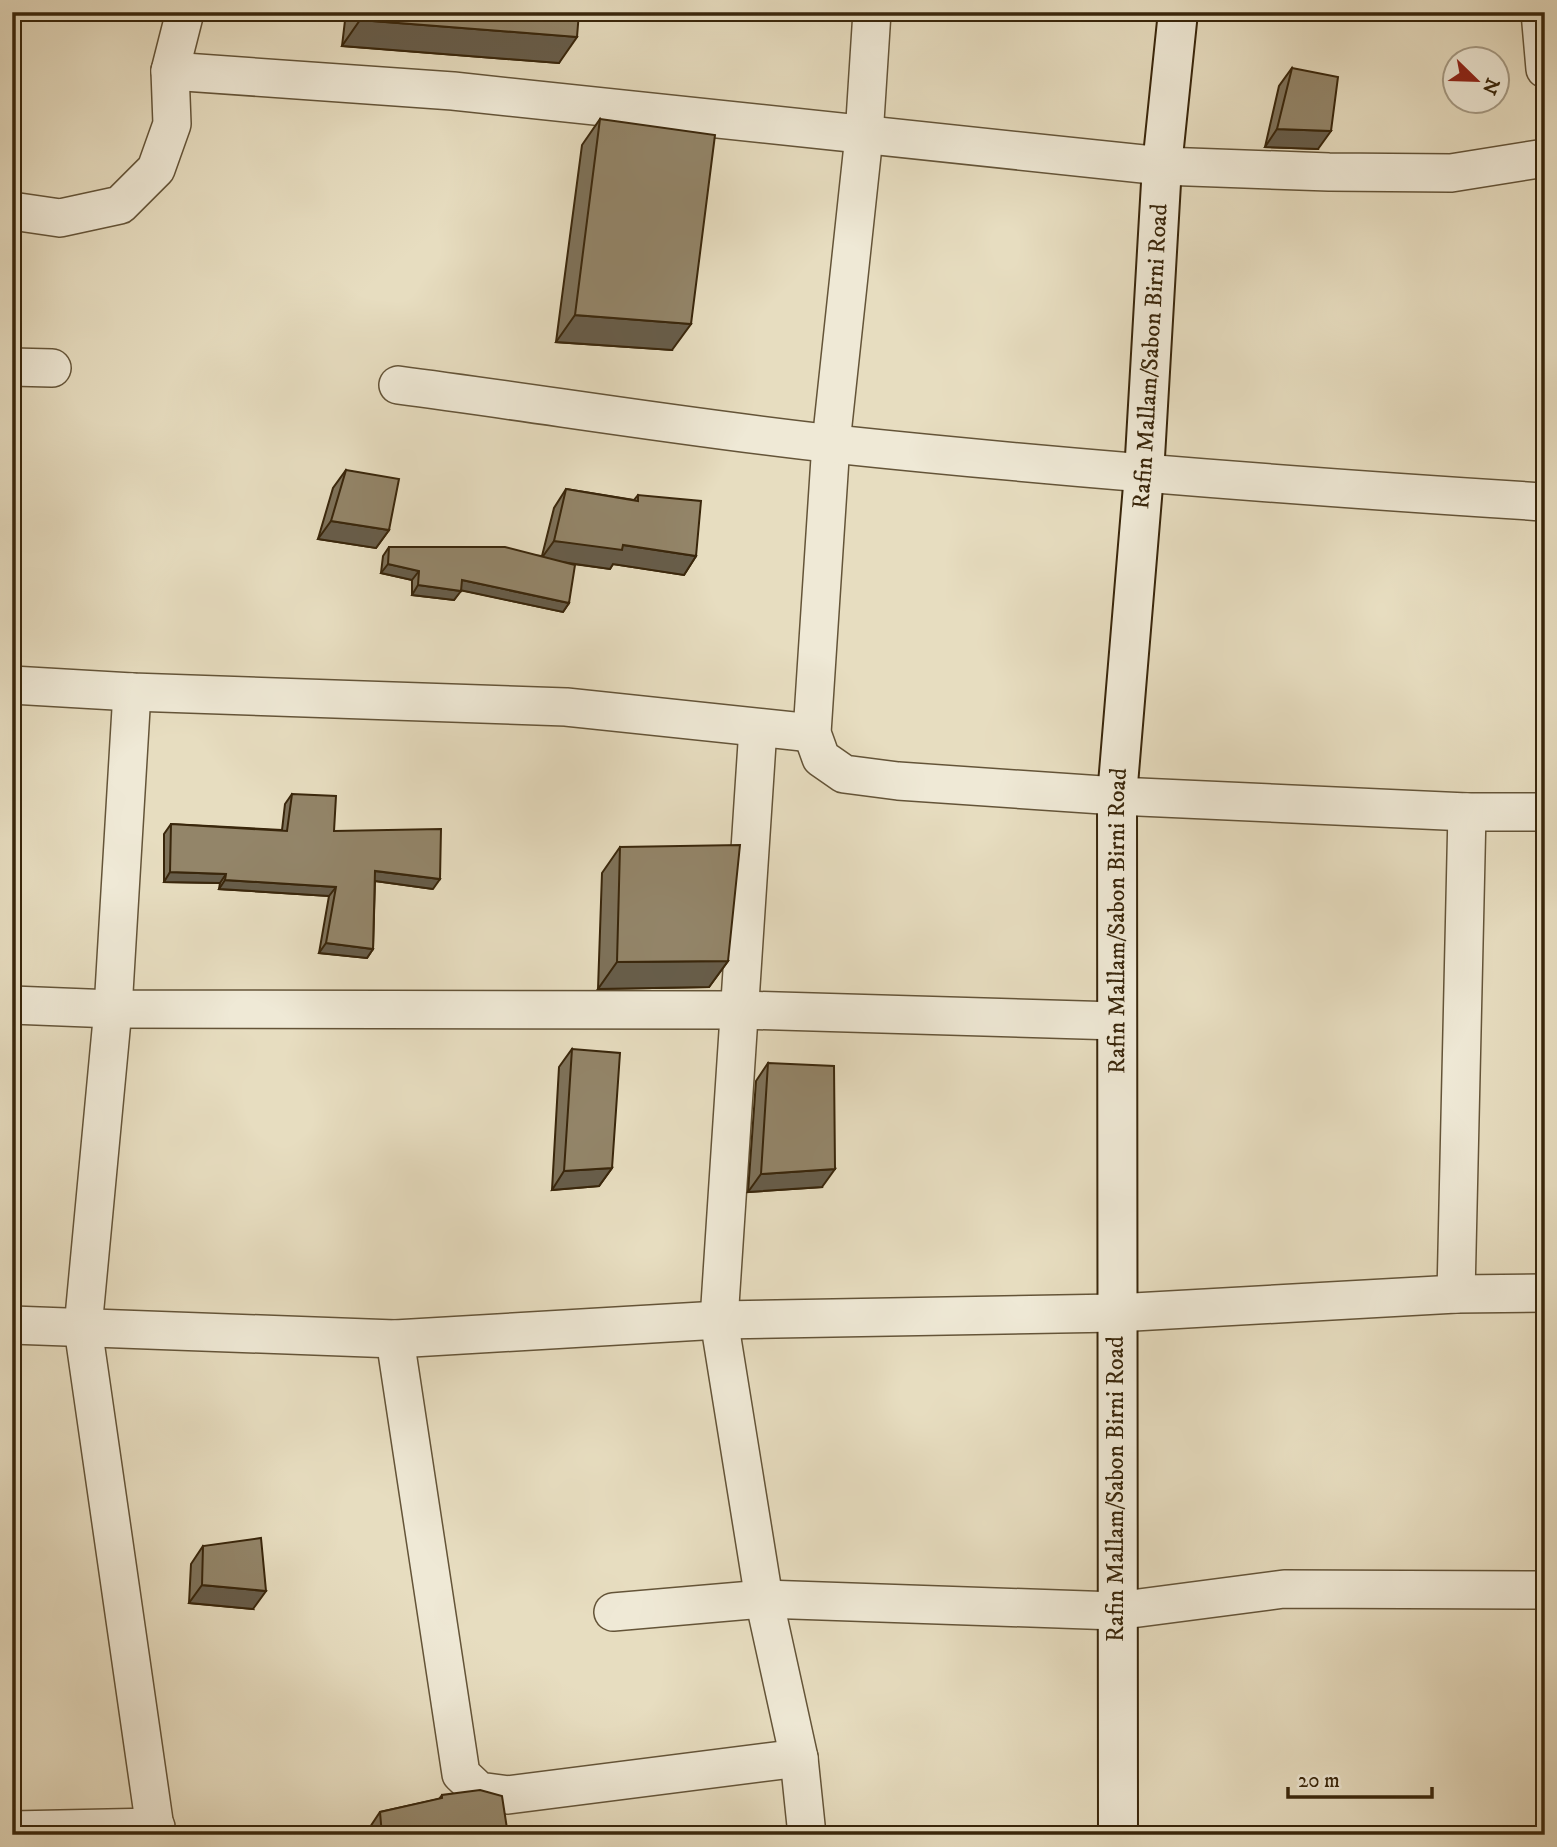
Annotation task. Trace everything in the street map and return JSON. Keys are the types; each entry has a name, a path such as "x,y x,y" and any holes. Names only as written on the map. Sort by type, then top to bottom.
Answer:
{"street":[{"path":"12,211 60,219 120,205 156,169 172,124 170,71 185,12"},
{"path":"872,12 864,136 831,443 813,733 821,758 844,774 898,781 1117,796 1468,812 1545,812"},
{"name":"Rafin Mallam/Sabon Birni Road","path":"1118,1835 1117,796 1144,474 1162,166 1178,12"},
{"path":"1540,12 1545,69"},
{"path":"170,71 453,91 1162,166 1451,173 1545,158"},
{"path":"12,367 52,368"},
{"path":"398,385 831,443 1313,488 1545,502"},
{"path":"12,685 132,692 566,707 813,733"},
{"path":"12,1830 156,1831 83,1328 113,1009 132,692"},
{"path":"758,728 719,1320 764,1599 799,1758 807,1835"},
{"path":"1456,1294 1468,812"},
{"path":"12,1005 113,1009 741,1010 1117,1021"},
{"path":"12,1325 395,1339 719,1320 1116,1313 1456,1294 1545,1293"},
{"path":"395,1339 461,1774 479,1791 508,1795 799,1758"},
{"path":"613,1612 764,1599 1116,1611 1284,1589 1545,1590"}],"building":[{"path":"361,12 579,12 577,37 360,20"},
{"path":"1292,68 1338,77 1331,131 1277,129"},
{"path":"600,119 715,135 691,324 575,315"},
{"path":"346,470 399,479 389,530 331,521"},
{"path":"566,489 638,501 638,495 701,501 696,556 623,545 622,550 554,541"},
{"path":"389,547 505,547 575,565 569,603 462,580 461,591 418,585 419,571 388,564"},
{"path":"292,794 336,796 334,831 441,829 440,879 375,871 373,949 326,943 336,887 225,880 226,874 170,872 171,824 287,831"},
{"path":"740,845 728,961 617,962 620,847"},
{"path":"572,1049 620,1053 612,1168 564,1171"},
{"path":"768,1063 834,1066 835,1169 761,1174"},
{"path":"261,1538 266,1591 202,1585 203,1546"},
{"path":"480,1790 502,1796 508,1835 382,1835 380,1812 442,1798 442,1795"},
{"path":"671,1832 672,1835 596,1835"}]}
